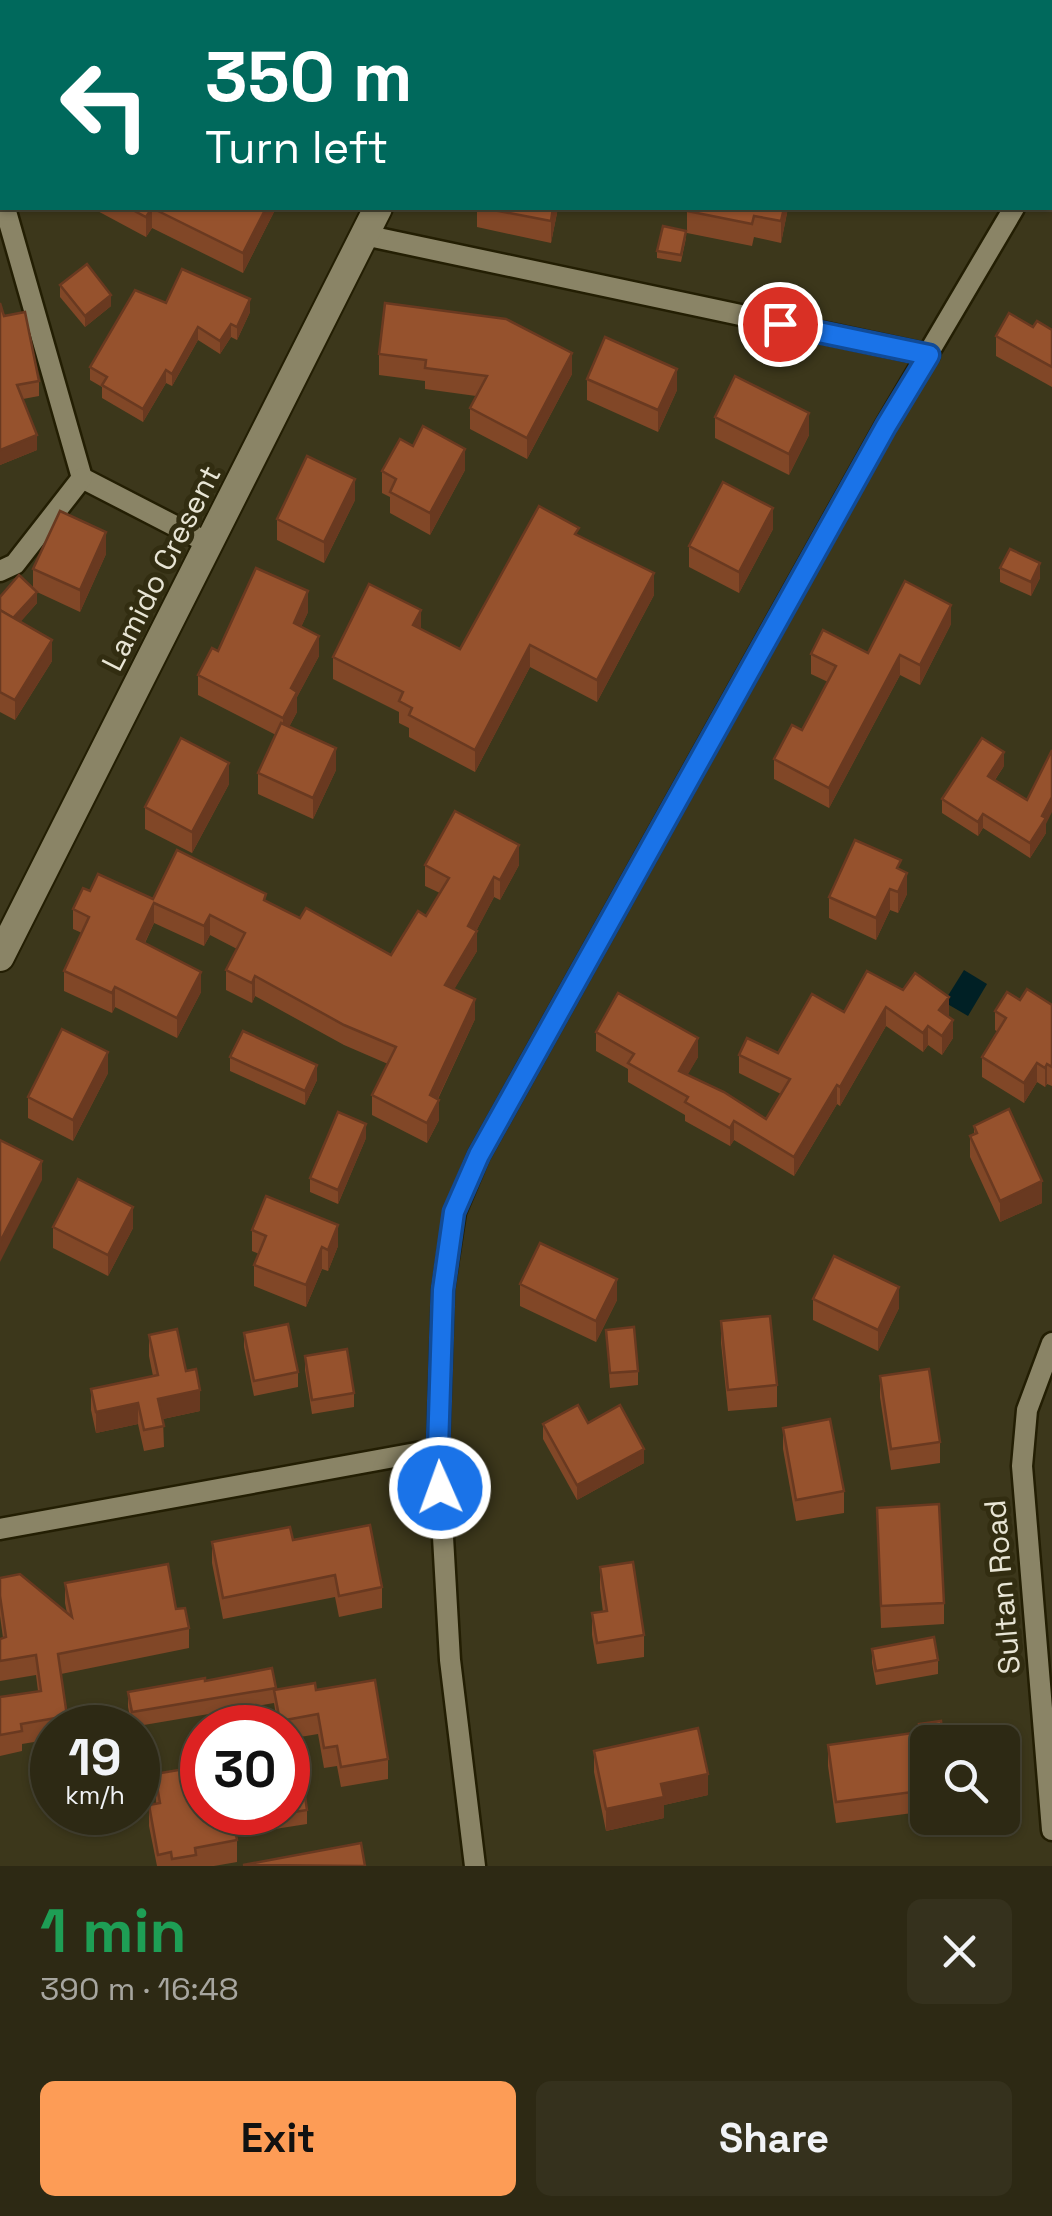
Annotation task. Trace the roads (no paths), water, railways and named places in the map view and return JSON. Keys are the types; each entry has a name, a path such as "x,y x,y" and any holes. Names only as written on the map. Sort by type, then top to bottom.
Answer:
{"street":[{"path":"6,210 82,478 210,544"},
{"name":"Lamido Cresent","path":"0,957 377,210"},
{"path":"475,1866 450,1660 438,1449 443,1290 454,1212 479,1155 876,443 1013,210"},
{"path":"364,236 929,355"},
{"path":"0,571 15,564 82,478"},
{"name":"Sultan Road","path":"1052,1343 1028,1410 1022,1466 1052,1830"},
{"path":"0,1530 438,1449"}],"water":[{"path":"964,970 987,984 968,1016 944,1002"}]}
